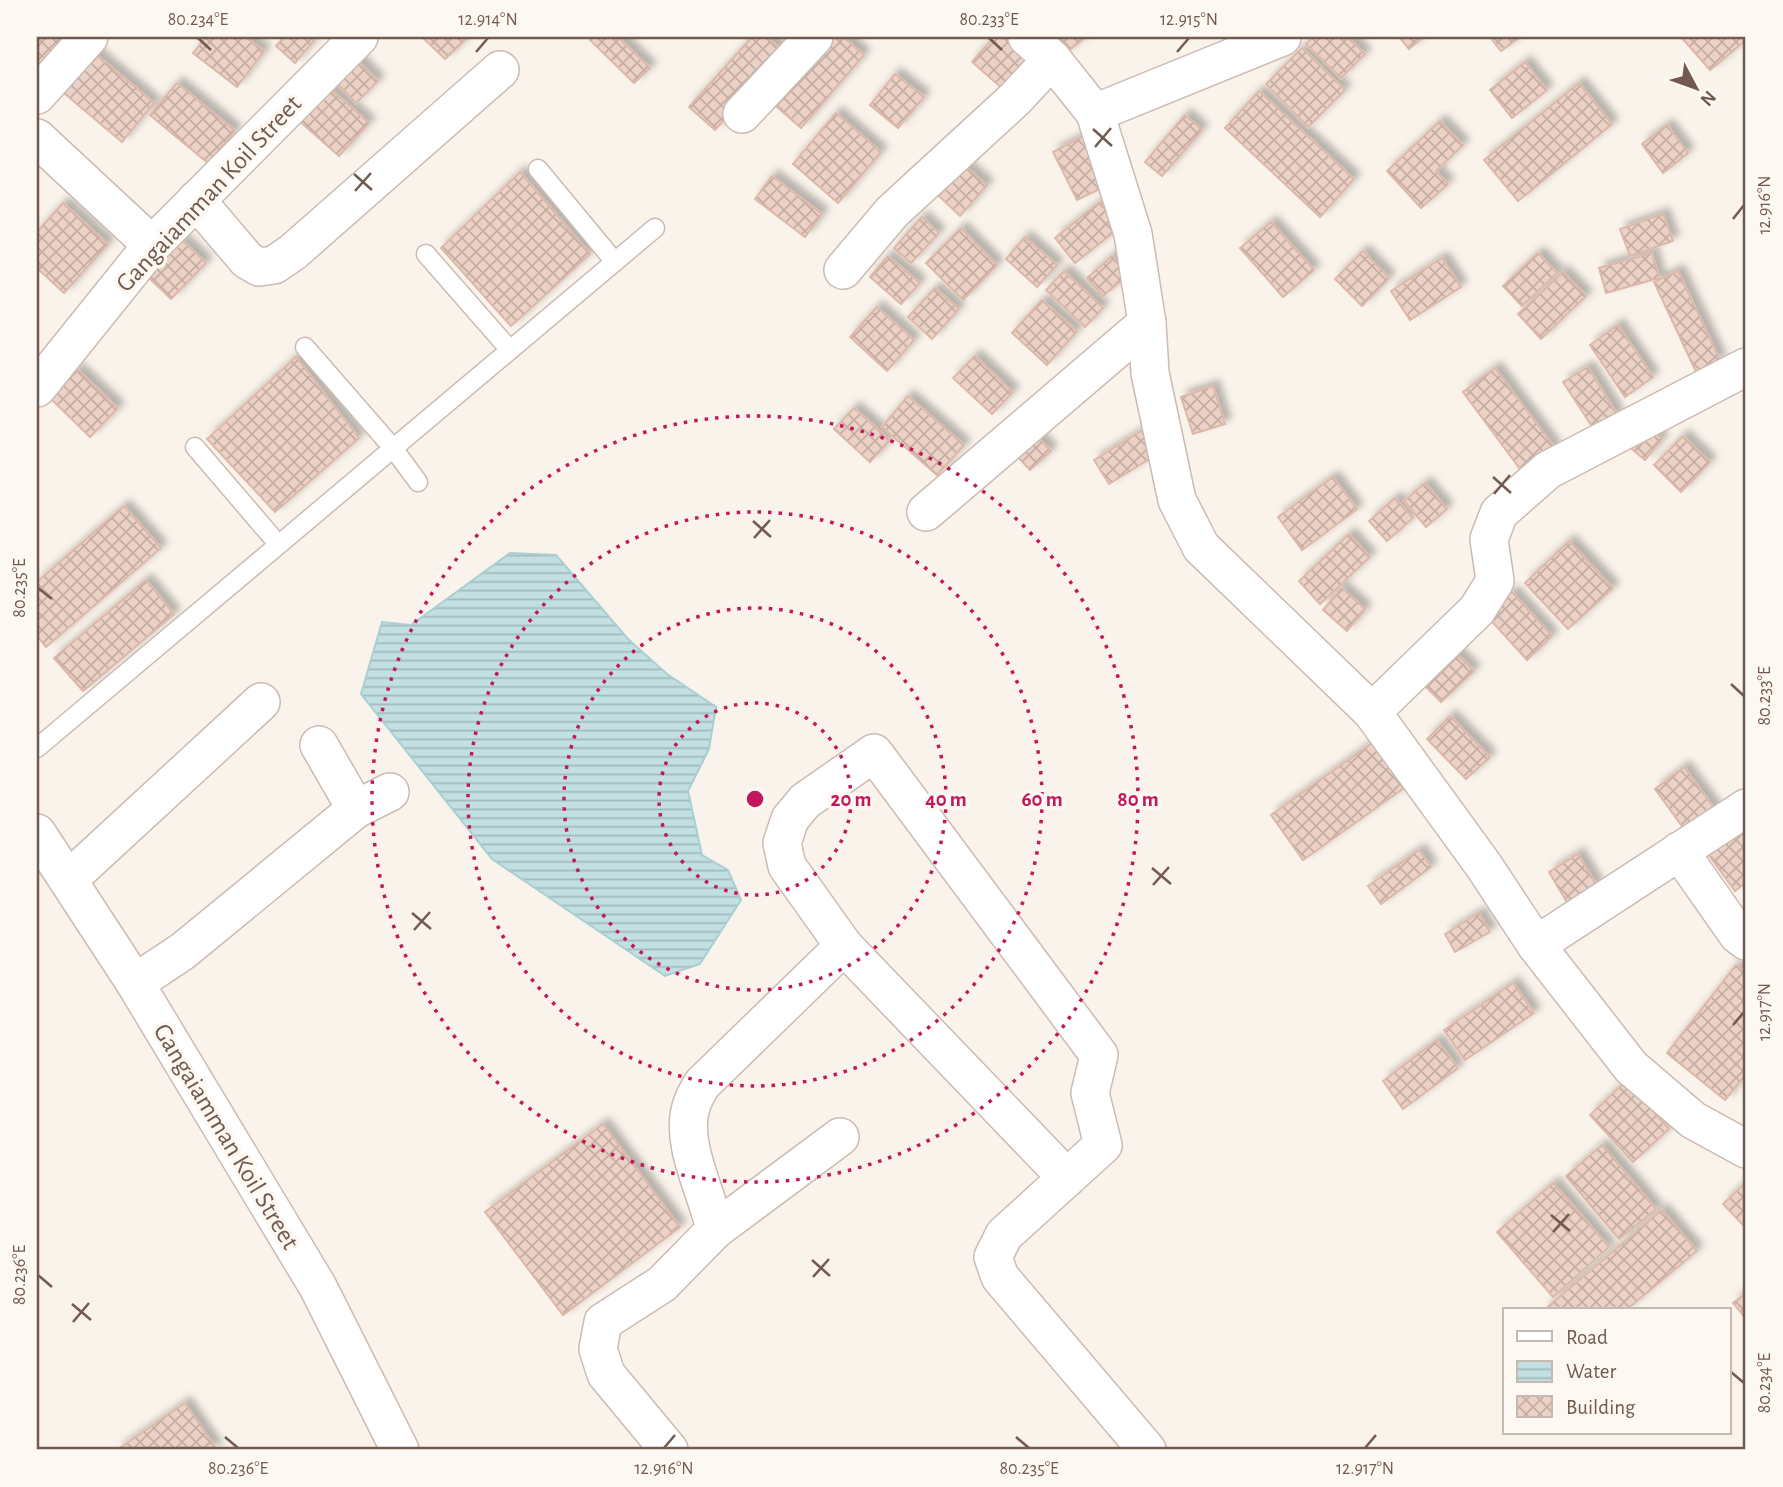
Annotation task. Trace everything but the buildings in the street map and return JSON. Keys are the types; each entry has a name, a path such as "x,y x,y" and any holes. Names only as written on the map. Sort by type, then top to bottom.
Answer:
{"street":[{"path":"37,95 89,37"},
{"name":"Gangaiamman Koil Street","path":"37,388 152,245 359,37"},
{"path":"742,114 814,37"},
{"path":"1095,113 1282,37"},
{"path":"843,270 892,212 1016,98 1039,48 1095,113 1133,234 1147,323 1150,373 1177,500 1200,547 1372,712 1484,866 1536,945 1631,1067 1693,1120 1746,1149"},
{"path":"196,200 247,260 259,267 274,265 293,252 500,70"},
{"path":"37,138 152,245"},
{"path":"926,512 1147,323"},
{"path":"1372,712 1477,610 1495,582 1489,539 1499,513 1548,470 1746,367"},
{"path":"68,880 261,702"},
{"path":"318,745 356,809"},
{"path":"1067,1178 844,946 788,866 782,843 790,819 805,801 874,753 1099,1055 1090,1093 1103,1145 1067,1178 1004,1235 993,1257 1000,1277 1147,1450"},
{"path":"135,983 183,951 356,809 390,792"},
{"path":"1536,945 1746,807"},
{"name":"Gangaiamman Koil Street","path":"37,833 135,983 318,1287 400,1450"},
{"path":"1679,851 1738,935 1746,941"},
{"path":"715,1230 710,1207 698,1177 688,1128 691,1105 702,1084 844,946"},
{"path":"669,1450 606,1374 598,1349 603,1322 662,1284 715,1230 840,1137"}],"lane":[{"path":"538,169 615,262"},
{"path":"37,748 655,228"},
{"path":"426,254 510,350"},
{"path":"305,347 393,448 418,482"},
{"path":"195,447 278,544"}],"water":[{"path":"510,553 556,555 628,639 667,674 716,707 709,749 688,791 702,855 728,870 741,900 700,964 665,976 492,859 361,694 382,622 411,625"}]}
